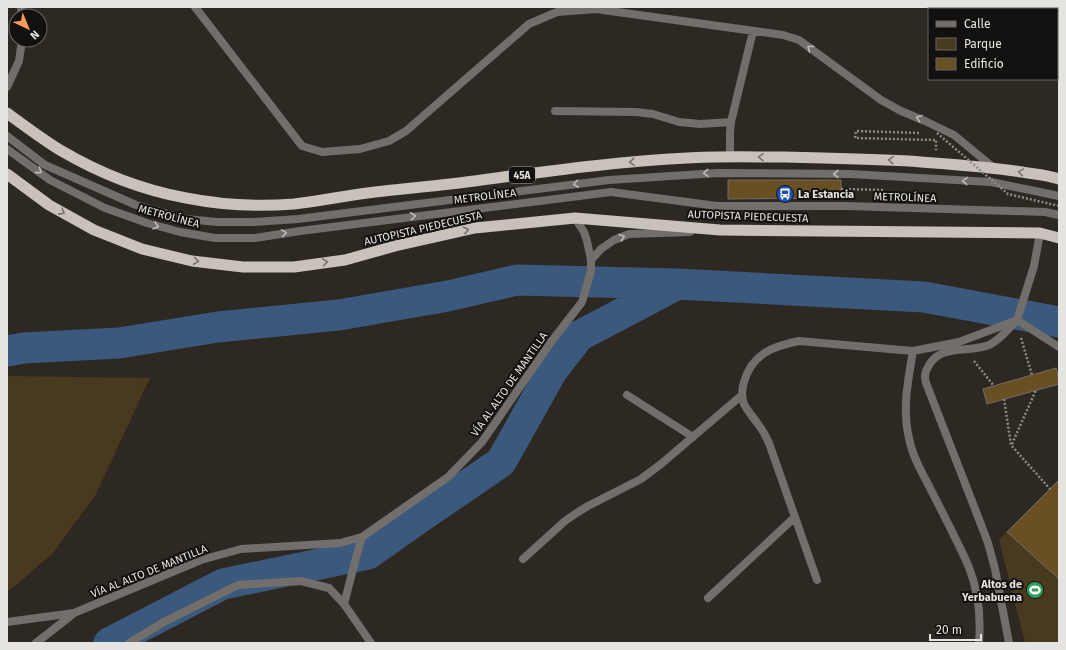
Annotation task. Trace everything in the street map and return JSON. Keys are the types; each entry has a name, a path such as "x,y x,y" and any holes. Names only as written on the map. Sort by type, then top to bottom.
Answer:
{"highway":[{"name":"45A","path":"11,116 37,135 83,163 133,184 172,195 239,205 293,204 374,192 589,166 730,156 860,158 937,163 994,168 1050,176 1059,179"},
{"name":"AUTOPISTA PIEDECUESTA","path":"7,174 49,205 94,230 142,249 192,261 243,267 294,267 345,260 395,246 475,228 575,218 720,230 1040,233 1059,238"}],"street":[{"path":"194,7 302,146 322,152 360,149 389,141 406,131 530,24 557,12 596,9 783,35 799,40 881,100 901,111 954,135 994,168"},
{"path":"730,156 731,122 753,31"},
{"path":"7,87 19,62 21,48"},
{"path":"7,106 11,116"},
{"path":"555,111 636,112 653,114 679,122 700,124 731,122"},
{"name":"METROLÍNEA","path":"7,136 45,165 136,205 186,219 217,222 253,222 298,219 609,180 718,173 850,174 991,182 1059,196"},
{"name":"METROLÍNEA","path":"7,149 50,180 105,208 147,223 180,232 215,238 255,238 611,192 716,206 855,206 1045,212 1059,215"},
{"name":"VÍA AL ALTO DE MANTILLA","path":"7,622 74,613 201,560 242,549 340,542 362,538 448,477 482,442 551,342 582,302 591,271 591,260 586,236 575,218"},
{"path":"591,260 601,249 614,240 629,234 720,230"},
{"path":"1009,643 995,569 988,543 924,376 930,363 940,354 982,347 990,344 998,340 1017,320 1034,266 1040,233"},
{"path":"1017,320 1059,347"},
{"path":"818,580 769,443 761,428 744,404 742,395 743,386 746,375 753,364 761,356 782,344 799,341 913,351 959,342 1017,320"},
{"path":"913,351 906,393 906,418 909,439 915,459 968,566 975,588 979,609 979,643"},
{"path":"628,395 694,437"},
{"path":"523,559 578,512 640,479 661,464 742,395"},
{"path":"708,598 795,517"},
{"path":"344,604 362,538"},
{"path":"129,643 164,622 238,586 301,581 329,588 344,604 371,643"},
{"path":"36,643 74,613"}],"path":[{"path":"922,133 856,131 855,138 936,140 937,163"},
{"path":"937,133 1008,194 1059,206"},
{"path":"841,189 856,189"},
{"path":"1017,320 1019,333 1032,375"},
{"path":"965,349 994,386"},
{"path":"1011,445 1036,390"},
{"path":"1004,399 1011,445 1050,489"}],"green space":[{"path":"7,376 150,378 95,496 52,554 15,586 7,591"},
{"name":"Altos de Yerbabuena","path":"1059,480 1059,643 1025,643 999,540"}],"building":[{"name":"La Estancia","path":"728,180 841,180 841,198 728,199"},
{"path":"1056,368 1059,384 987,404 983,389"},
{"path":"1059,480 1059,579 1007,532"}],"waterway":[{"path":"7,351 24,348 119,343 218,327 339,315 448,296 517,280 677,284 924,297 1059,322"},
{"path":"109,643 223,584 368,554 501,462 552,371 579,336 674,286"}],"place":[{"name":"La Estancia","path":"785,194"},
{"name":"Altos de Yerbabuena","path":"1035,590"}]}
